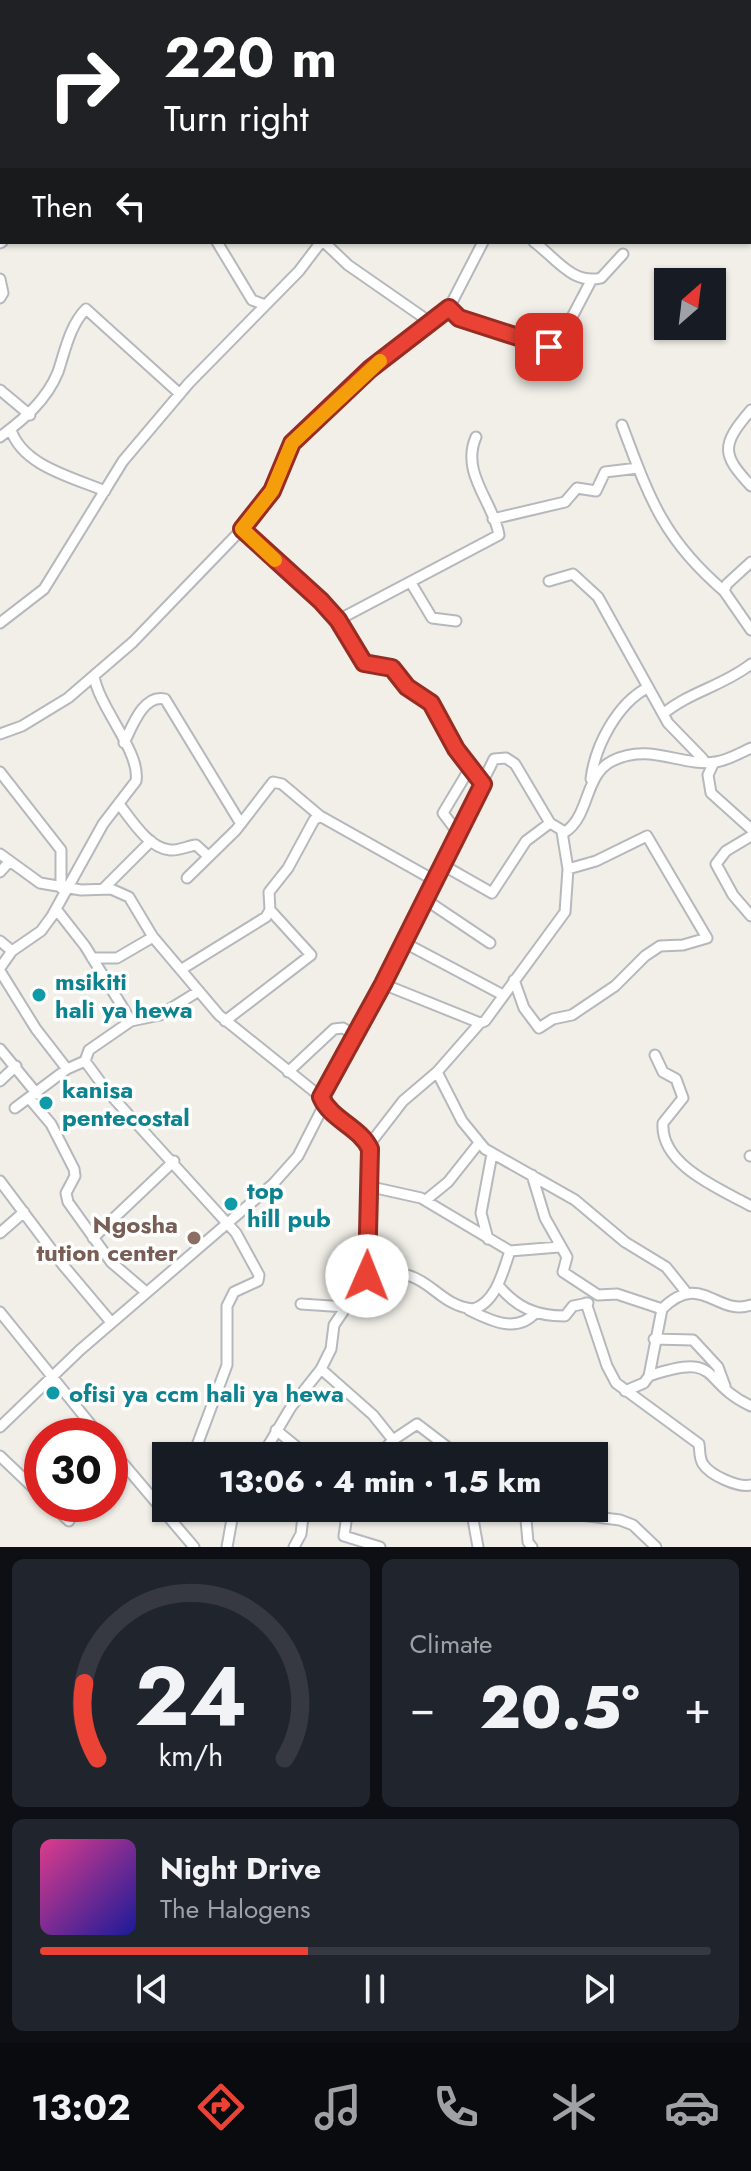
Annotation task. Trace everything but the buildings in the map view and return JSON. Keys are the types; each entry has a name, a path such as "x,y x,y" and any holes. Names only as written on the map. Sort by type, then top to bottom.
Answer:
{"street":[{"path":"221,244 249,297 265,305"},
{"path":"0,623 44,589 123,461 180,394 299,271 320,244"},
{"path":"324,244 348,265 430,322"},
{"path":"0,734 40,717 133,642 242,529 272,491 292,443 370,369 449,308 482,244"},
{"path":"536,244 573,275 592,279 601,278 623,254"},
{"path":"0,279 3,293 0,298"},
{"path":"449,308 459,318 549,347 562,336 592,279"},
{"path":"0,437 30,415 53,382 65,345 86,309 180,394"},
{"path":"0,390 30,415"},
{"path":"751,410 736,430 727,452 731,467 751,486"},
{"path":"622,425 657,514 702,571 724,591 751,630"},
{"path":"11,430 17,445 29,456 105,491"},
{"path":"338,620 498,536 476,478 473,455 476,437"},
{"path":"493,519 565,502 578,488 596,491 604,472 638,468"},
{"path":"242,529 338,620 364,663 392,668 407,687 429,700 483,784"},
{"path":"724,591 727,584 751,562"},
{"path":"549,581 573,574 598,597 663,714 689,747 710,762"},
{"path":"411,583 432,618 456,621"},
{"path":"663,714 679,701 728,682 751,664"},
{"path":"67,1069 36,1029 0,970 12,951 41,931 56,909 63,888 133,787 137,776 94,676"},
{"path":"591,787 595,761 622,708 647,688"},
{"path":"124,743 147,704 156,698 165,699 241,824"},
{"path":"562,832 568,831 575,823 602,768 632,754 659,753 710,762 751,748"},
{"path":"0,1427 111,1322 226,1222 258,1199 292,1163 494,759 510,760 524,776 550,823 562,832 568,869 563,916 480,1023 437,1072 403,1101 369,1145 367,1276 332,1330 331,1349 321,1369 270,1442"},
{"path":"710,762 708,775 711,793 751,829"},
{"path":"458,833 443,813 470,768"},
{"path":"0,772 61,850 63,888"},
{"path":"187,878 241,824 275,781 320,816 432,879"},
{"path":"119,804 151,841 170,851 196,845 208,856"},
{"path":"225,1021 311,955 270,910 269,892 288,868 314,820 320,816"},
{"path":"441,864 492,893 526,841 550,823"},
{"path":"514,980 524,1008 539,1028 553,1019 572,1015 615,986 645,956 660,946 706,939 690,905 647,836 596,861 568,869"},
{"path":"751,836 726,851 716,864 733,895 751,916"},
{"path":"103,889 151,841"},
{"path":"0,854 35,881 63,888 103,889 129,897 153,937 225,1021 322,1101 369,1145"},
{"path":"0,872 10,861"},
{"path":"423,898 490,943"},
{"path":"56,909 92,958 131,1021"},
{"path":"182,969 251,928 270,910"},
{"path":"92,958 117,958 153,937"},
{"path":"0,941 12,951"},
{"path":"403,942 503,995"},
{"path":"383,984 480,1023"},
{"path":"15,1108 67,1069 85,1061 89,1050 131,1021 160,1015 199,991"},
{"path":"288,1072 334,1029 343,1028 356,1036"},
{"path":"0,1049 16,1066 69,1157 75,1173 67,1199 121,1273 146,1292"},
{"path":"655,1055 661,1069 676,1079 683,1093 682,1101 663,1123 670,1151 707,1185 751,1206"},
{"path":"85,1061 107,1091 174,1161 226,1222 248,1250 259,1277 232,1294 227,1306 227,1365 198,1442"},
{"path":"0,1081 16,1066"},
{"path":"437,1072 462,1121 479,1143 492,1154 575,1200 625,1242 659,1261 686,1292"},
{"path":"426,1200 448,1182 479,1143"},
{"path":"488,1239 481,1213 492,1154"},
{"path":"93,1238 174,1161"},
{"path":"532,1175 545,1218 567,1257 563,1272 602,1296"},
{"path":"0,1181 111,1322"},
{"path":"367,1186 426,1200 510,1251 559,1247"},
{"path":"0,1233 24,1212"},
{"path":"466,1308 482,1306 498,1285 510,1251"},
{"path":"369,1278 390,1272 404,1274 423,1281 489,1319 514,1325 525,1323 536,1312"},
{"path":"498,1285 515,1304 536,1312 565,1316 573,1306 617,1294 662,1309"},
{"path":"625,1391 644,1383 649,1376 662,1309 675,1296 686,1292 711,1296 738,1307 751,1305"},
{"path":"586,1303 607,1366 625,1391 699,1444 701,1461 709,1470 738,1485 751,1485"},
{"path":"301,1304 346,1307"},
{"path":"0,1312 86,1418"},
{"path":"654,1339 693,1340 718,1367 726,1386"},
{"path":"649,1376 691,1365 708,1371 751,1406"},
{"path":"321,1369 373,1415 393,1440 420,1425 441,1442"},
{"path":"276,1430 291,1442"},
{"path":"0,1456 24,1479"},
{"path":"128,1468 152,1494"},
{"path":"608,1518 633,1525 656,1547"},
{"path":"175,1522 194,1547"},
{"path":"227,1547 231,1522"},
{"path":"294,1547 301,1534 302,1522"},
{"path":"346,1522 344,1535 356,1544 380,1547"},
{"path":"474,1522 478,1547"},
{"path":"526,1522 528,1542 532,1547"}],"slow traffic":[{"path":"275,560 242,529 272,491 292,443 380,361"}],"place":[{"name":"msikiti hali ya hewa","path":"39,995"},
{"name":"kanisa pentecostal","path":"46,1103"},
{"name":"top hill pub","path":"231,1204"},
{"name":"Ngosha tution center","path":"194,1238"},
{"name":"ofisi ya ccm hali ya hewa","path":"53,1393"}],"route":[{"path":"367,1276 370,1149 366,1141 328,1111 321,1097 383,984 432,879 483,784 456,749 429,700 407,687 392,668 364,663 338,620 321,601 242,529 272,491 292,443 370,369 449,308 459,318 544,348 549,347"}]}
